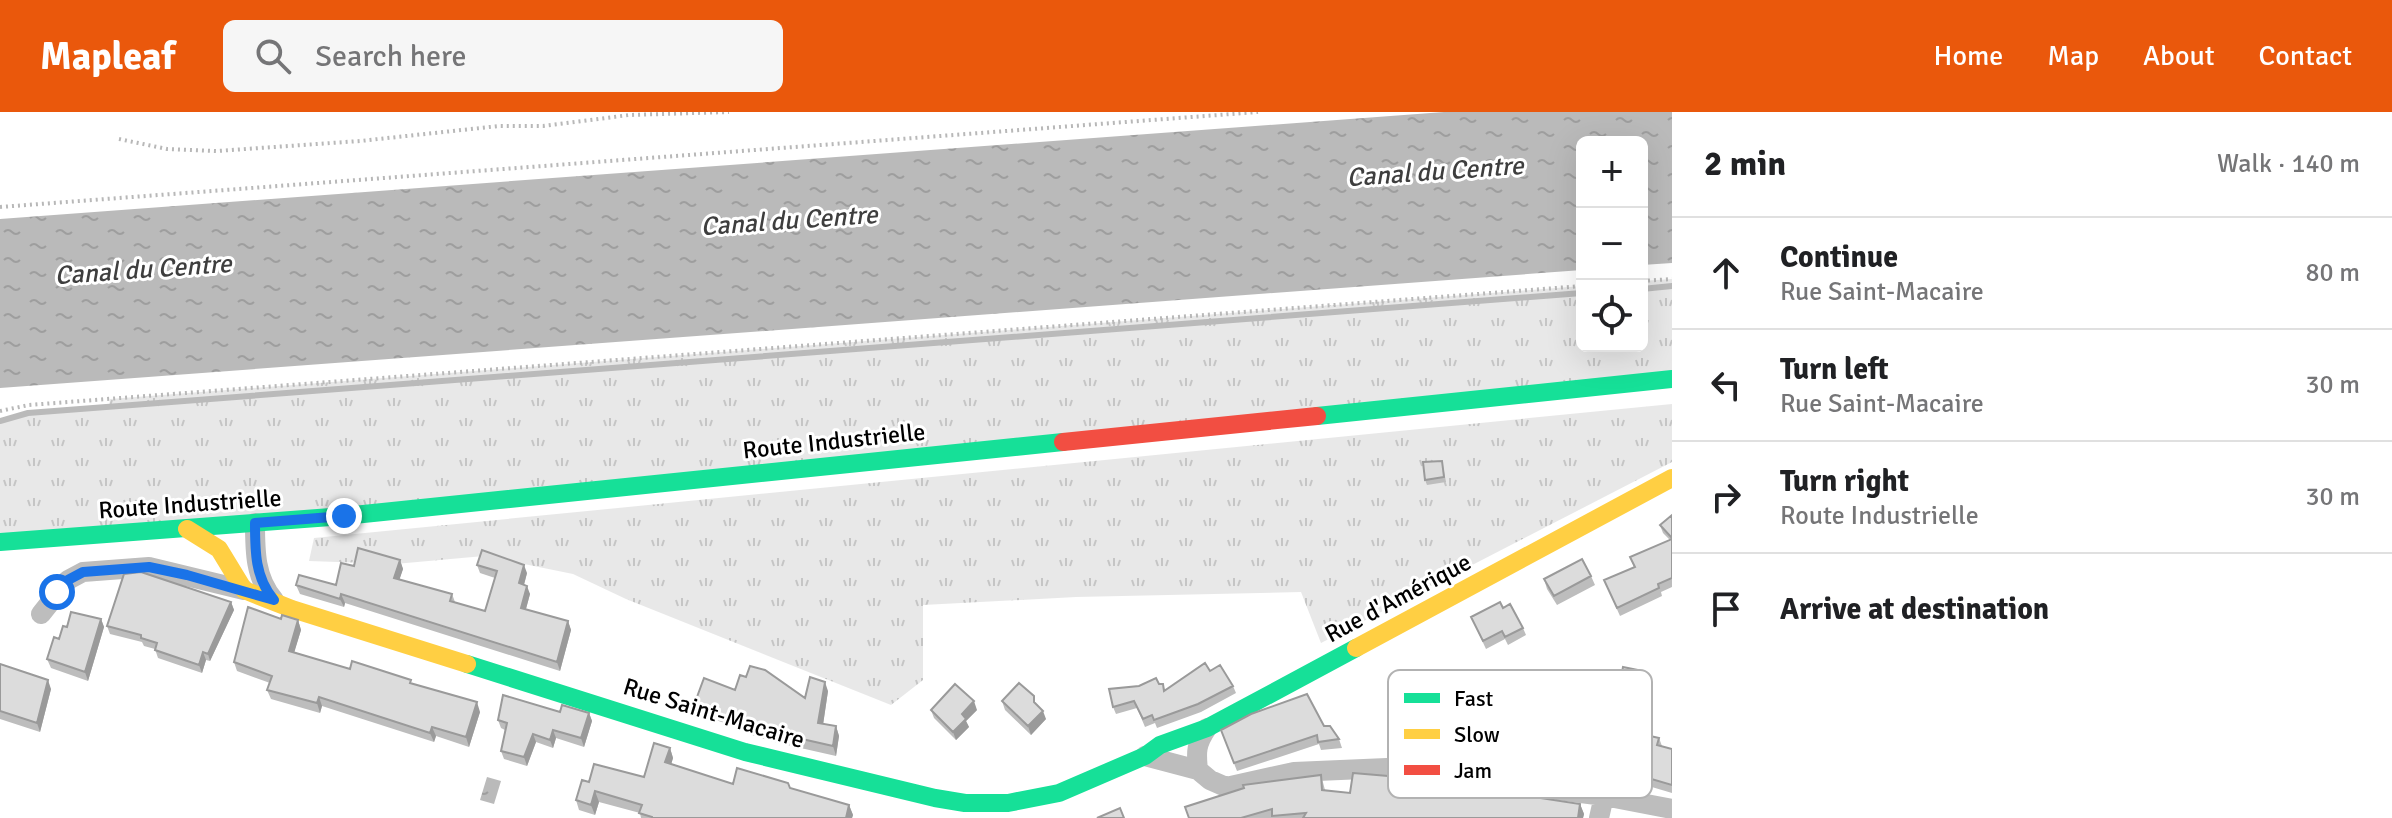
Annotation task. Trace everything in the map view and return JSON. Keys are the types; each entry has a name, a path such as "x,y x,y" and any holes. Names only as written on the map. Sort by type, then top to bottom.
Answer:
{"main road":[{"name":"Route Industrielle","path":"0,542 511,500 1672,379"},
{"name":"Rue d'Amérique","path":"1145,756 1160,745 1207,728 1672,478"},
{"path":"187,529 219,549 244,590"},
{"name":"Rue Saint-Macaire","path":"244,590 292,609 745,752 935,798 993,803 1035,799 1059,793 1145,756"}],"street":[{"path":"255,523 257,566 263,588 274,600"},
{"name":"Rue Saint-Macaire","path":"41,614 68,580 83,572 149,567 244,590"},
{"path":"1198,770 1197,742 1207,728"},
{"path":"1145,756 1198,770 1226,787 1294,772 1388,768"},
{"path":"1599,818 1604,798"},
{"path":"1614,798 1672,809"}],"path":[{"path":"119,139 167,149 217,151 360,141 485,127 543,126 629,115 729,112"},
{"path":"0,207 1258,112"},
{"path":"1648,281 1672,279"},
{"path":"0,411 29,405 1576,286"}],"green space":[{"path":"1672,279 1672,379 0,542 0,421 28,413 109,407 110,399 1576,286 1576,352 1648,352 1648,281"},
{"path":"1672,404 1672,462 1321,643 1301,592 1076,597 923,605 923,680 891,705 626,599 573,574 484,556 395,564 309,561 314,538"}],"water":[{"name":"Canal du Centre","path":"1444,112 1672,112 1672,263 1648,265 1648,136 1576,136 1576,270 0,388 0,219"},
{"path":"487,777 501,781 494,804 480,800"}],"building":[{"path":"1442,461 1444,477 1425,480 1423,462"},
{"path":"1672,515 1672,538 1660,525"},
{"path":"1672,539 1672,578 1658,584 1659,588 1617,608 1604,580 1635,567 1630,557"},
{"path":"358,548 400,560 394,578 452,594 450,601 485,611 497,571 477,565 482,550 524,565 519,583 527,586 521,608 568,621 557,662 341,594 340,599 296,585 299,575 336,585 341,563 354,566"},
{"path":"1582,559 1591,576 1554,596 1544,579"},
{"path":"141,572 231,602 208,654 203,652 199,665 155,650 157,643 141,638 141,635 107,626 124,574"},
{"path":"1500,602 1503,608 1510,604 1523,628 1505,637 1502,631 1483,641 1471,617"},
{"path":"248,607 281,619 282,615 298,620 289,651 350,669 352,661 411,680 410,683 477,702 466,737 432,727 430,733 319,697 317,703 267,690 272,676 234,662"},
{"path":"71,612 101,619 85,672 47,659 54,637 59,639 63,626 67,627"},
{"path":"1205,663 1210,671 1220,665 1233,686 1198,704 1154,720 1152,715 1143,719 1134,701 1113,707 1109,689 1139,686 1156,678 1159,684 1163,684 1164,691"},
{"path":"0,664 48,680 37,723 0,711"},
{"path":"750,666 765,670 805,698 810,677 825,682 818,723 836,726 833,746 749,726 749,723 694,705 704,678 735,690 740,675 746,677"},
{"path":"1019,683 1034,696 1034,702 1043,711 1028,726 1002,701"},
{"path":"955,684 974,701 962,714 966,719 953,732 931,710"},
{"path":"1307,694 1324,726 1330,726 1339,739 1318,742 1317,735 1234,763 1221,730 1251,714"},
{"path":"503,695 560,712 562,705 589,713 581,738 553,730 550,740 533,734 524,757 501,751 507,723 498,720"},
{"path":"1652,736 1659,738 1657,745 1672,749 1672,785 1652,779"},
{"path":"654,743 670,748 665,762 733,784 737,768 788,783 790,788 849,805 846,818 652,818 639,813 642,805 595,791 591,805 576,800 582,780 589,782 594,764 644,777"},
{"path":"1353,773 1388,776 1388,798 1540,798 1580,804 1578,818 1303,818 1306,813 1272,816 1272,809 1241,818 1189,818 1185,807 1244,788 1243,785 1321,775 1322,790 1350,793"},
{"path":"1120,808 1124,818 1097,818"}],"waterway":[{"path":"1648,288 1672,286"},
{"path":"0,421 28,413 1576,293"}],"traffic: fast":[{"path":"1317,416 1672,379"},
{"path":"0,542 344,516 1063,442"},
{"path":"467,664 745,752 935,798 965,803 1008,803 1059,793 1145,756 1160,745 1207,728 1356,648"}],"traffic: slow":[{"path":"1356,648 1672,478"},
{"path":"187,529 219,549 244,590 292,609 467,664"}],"traffic: jam":[{"path":"1063,442 1317,416"}],"route":[{"path":"57,592 68,580 83,572 149,567 274,600 263,588 257,566 255,523 344,516"}]}
